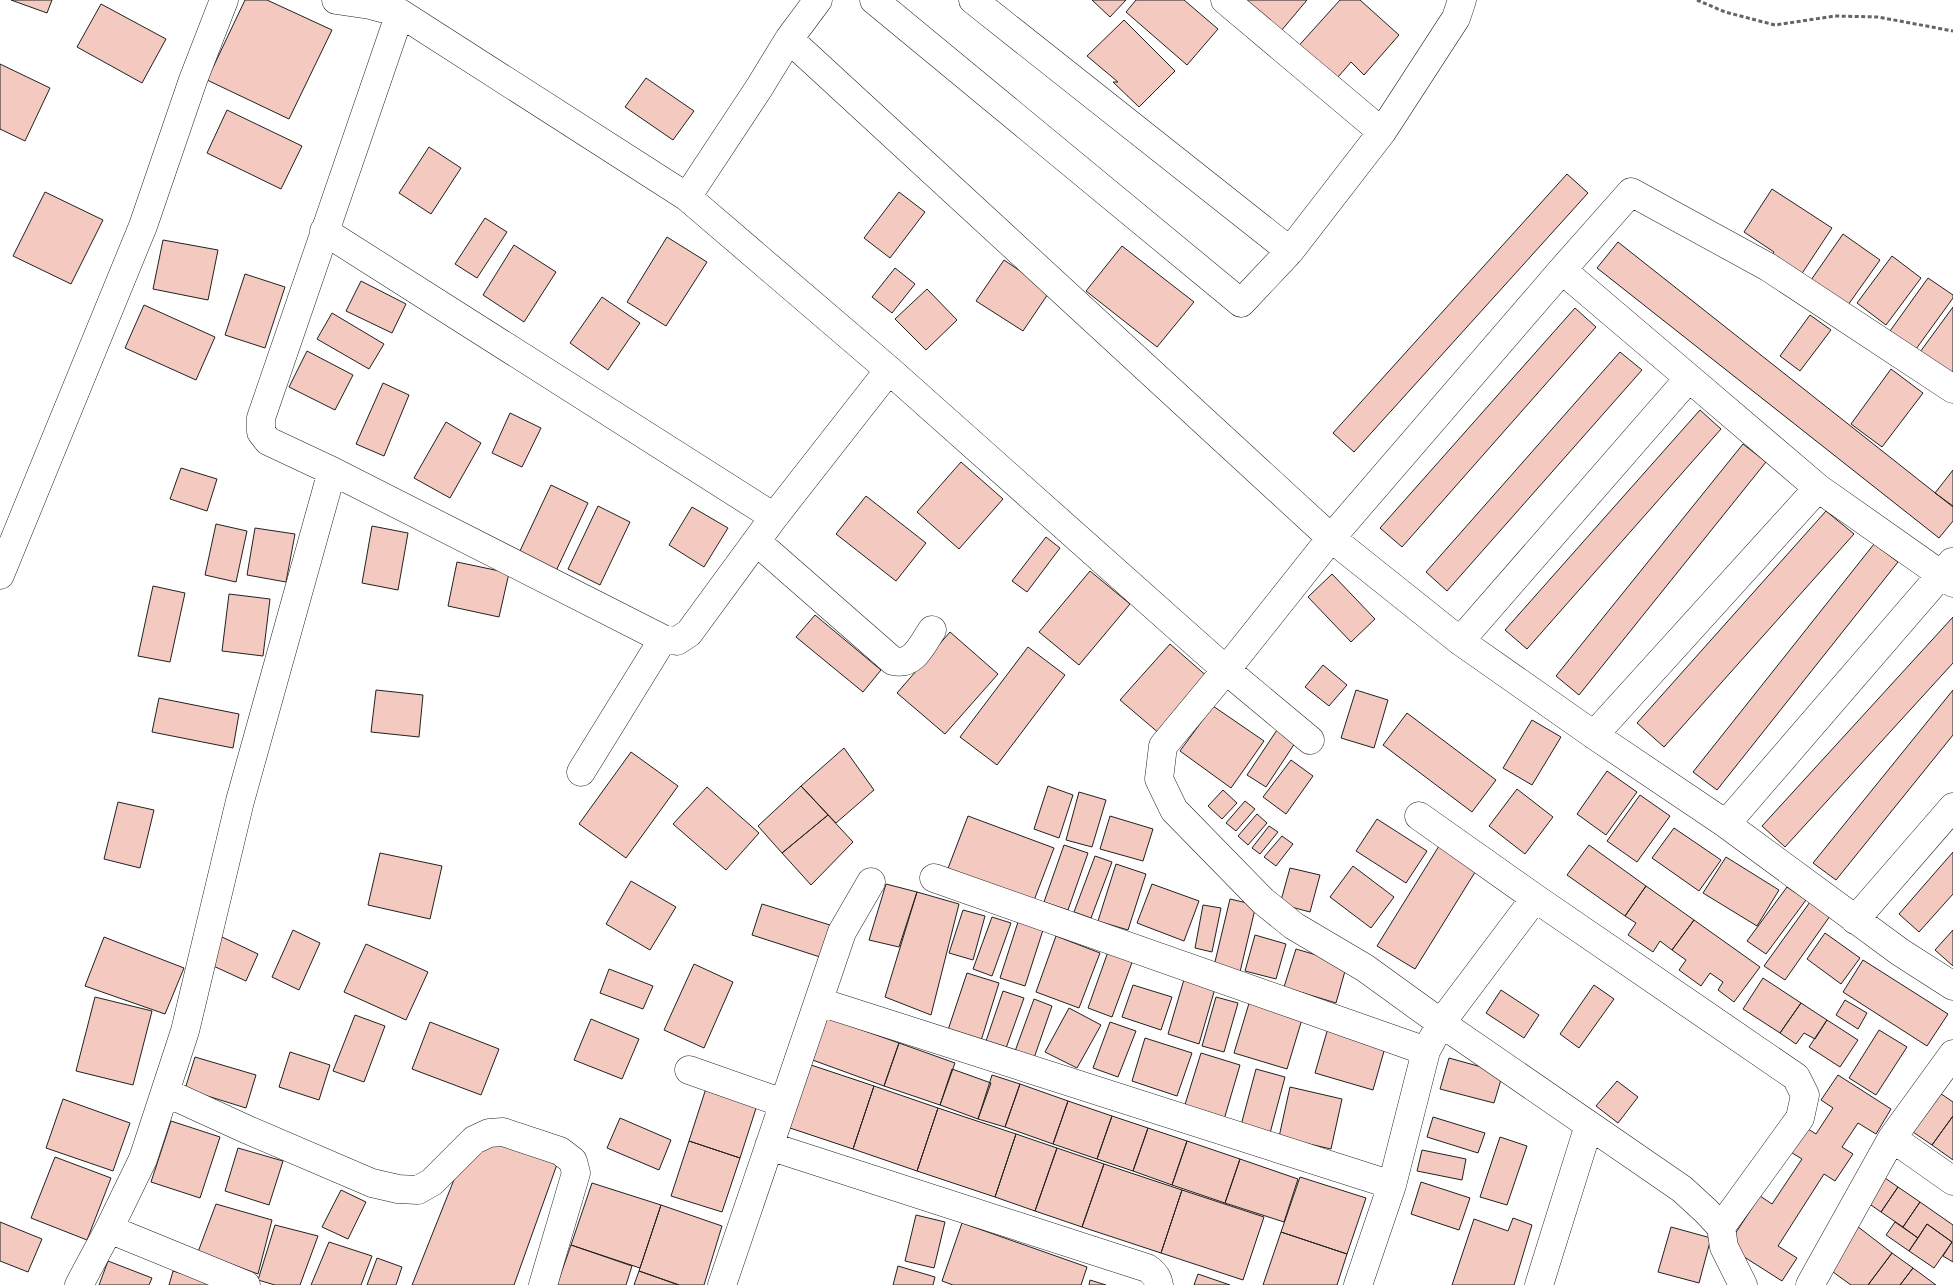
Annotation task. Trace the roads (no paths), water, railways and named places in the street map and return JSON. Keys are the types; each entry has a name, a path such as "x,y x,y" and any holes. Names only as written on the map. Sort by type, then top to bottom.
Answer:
{"street":[{"path":"0,575 143,226 193,80 224,0"},
{"path":"340,0 400,13 687,197 889,370 1226,670 1310,740"},
{"path":"687,197 760,88 789,40 818,0"},
{"path":"874,0 1241,303 1290,251 1382,132 1456,18 1462,0"},
{"path":"973,0 1290,251"},
{"path":"1225,0 1382,132"},
{"path":"400,13 261,418 261,432 268,440 663,639 677,641 689,634 758,542 774,517 889,370"},
{"path":"789,40 1331,538 1460,641 1726,824 1855,920 1953,986"},
{"path":"1743,1285 1724,1247 1721,1227 1682,1189 1441,1023 1365,968 1294,926 1263,901 1174,810 1159,779 1163,746 1331,538 1631,192 1768,267 1953,389"},
{"path":"324,231 774,517"},
{"path":"1562,270 1818,488 1949,573 1726,824"},
{"path":"1460,641 1689,378"},
{"path":"79,1285 143,1159 185,1031 240,801 332,471"},
{"path":"1594,735 1818,488"},
{"path":"758,542 894,661 902,663 912,658 932,630"},
{"path":"581,772 663,639"},
{"path":"1855,920 1953,807"},
{"path":"1419,816 1796,1077 1805,1095 1800,1118 1721,1227"},
{"path":"934,878 1426,1051"},
{"path":"722,1285 783,1102 820,1002 842,932 871,882"},
{"path":"1358,1285 1392,1185 1426,1051 1441,1023 1535,898"},
{"path":"820,1002 1392,1185"},
{"path":"1810,1285 1892,1138 1953,1054"},
{"path":"689,1070 783,1102"},
{"path":"165,1092 372,1183 398,1189 418,1190 432,1182 474,1140 489,1133 503,1132 560,1151 573,1161 576,1173 542,1285"},
{"path":"1539,1285 1589,1125"},
{"path":"1892,1138 1953,1181"},
{"path":"769,1146 1146,1268 1153,1272 1159,1285"},
{"path":"109,1229 246,1285"}]}
